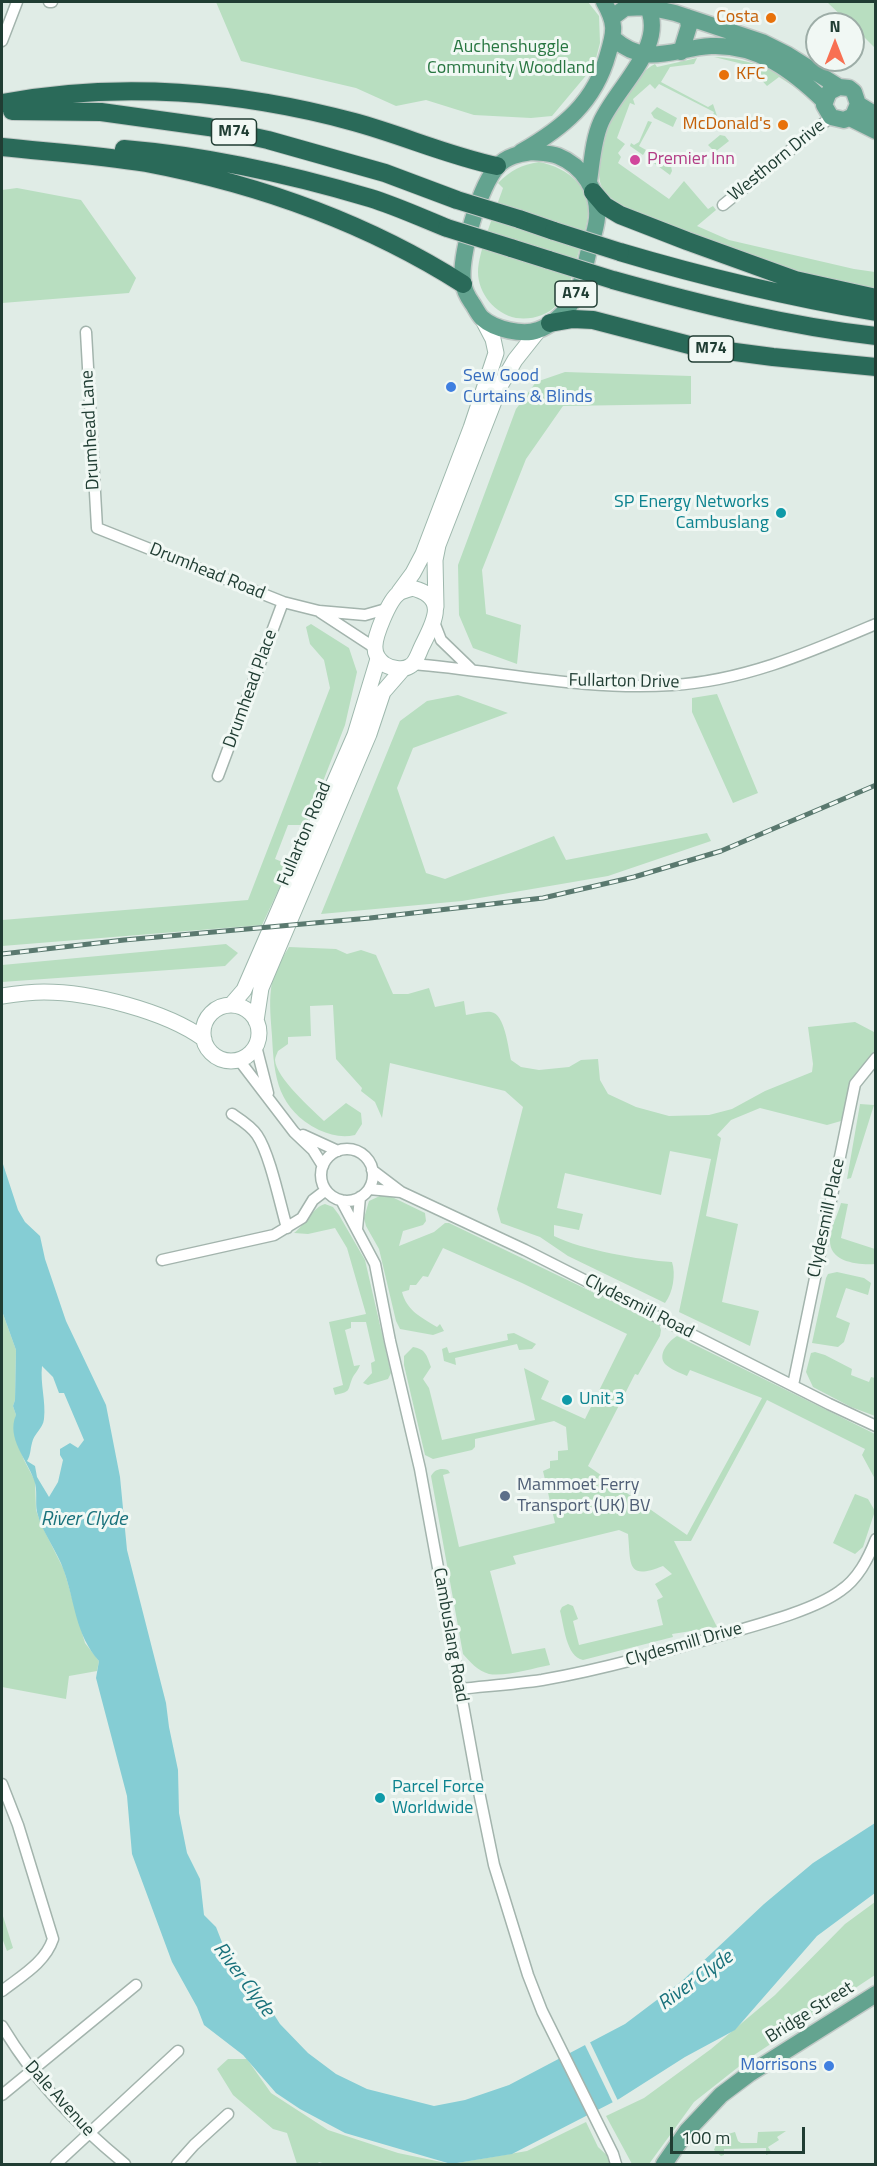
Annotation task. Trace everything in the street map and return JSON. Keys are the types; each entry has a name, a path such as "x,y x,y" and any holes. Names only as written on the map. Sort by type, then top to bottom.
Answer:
{"highway":[{"name":"M74","path":"2,103 89,93 170,92 245,98 355,122 497,166"},
{"name":"M74","path":"2,111 101,112 208,127 268,140 385,173 457,200 681,270 876,312"},
{"name":"M74","path":"2,147 76,145 174,153 255,167 372,199 447,228 613,280 697,303 841,332 876,336"},
{"name":"M74","path":"2,147 144,163 234,183 291,201 389,243 463,284"},
{"path":"591,187 605,206 621,215 687,241 795,280 876,298"},
{"name":"M74","path":"544,327 573,319 593,320 697,347 876,367"}],"main road":[{"path":"544,327 523,332 502,328 482,318 466,295 463,284 462,267 465,248 483,190 497,166 542,140 576,114 594,91 604,72 614,39 612,17 604,2"},
{"path":"612,17 625,9 647,4 762,42 788,55 838,87 849,88 854,92 854,111 876,131"},
{"name":"A74","path":"544,327 562,315 571,304 580,286 597,216 591,187 595,144 601,121 644,55 651,40 652,20 647,4"},
{"path":"681,52 689,26 687,17"},
{"path":"614,39 628,49 644,55 657,56 711,46 743,50 776,61 799,78 828,109 844,120 854,111"},
{"path":"828,109 829,92 838,87"},
{"path":"854,111 876,115"},
{"path":"518,154 531,152 557,156 578,168 591,187"},
{"name":"Bridge Street","path":"664,2164 687,2131 721,2095 749,2074 876,1994"}],"street":[{"path":"2,41 17,2"},
{"name":"Westhorn Drive","path":"723,205 828,109"},
{"path":"319,611 365,615 386,609 413,573 423,554 471,428 496,353 493,339 482,318"},
{"path":"435,614 435,560 438,545 500,386 514,360 544,327"},
{"name":"Drumhead Lane","path":"86,332 97,528"},
{"name":"Drumhead Road","path":"97,528 283,602 319,611"},
{"path":"399,592 412,588 421,590 431,597 441,640 472,669"},
{"name":"Drumhead Place","path":"218,776 283,602"},
{"name":"Fullarton Road","path":"231,1005 244,990 355,735 386,609"},
{"path":"319,611 376,653 389,667 408,666"},
{"name":"Fullarton Road","path":"256,1021 261,988 369,734 383,692 408,666 435,614"},
{"name":"Fullarton Drive","path":"408,666 472,669 588,684 673,685 735,676 783,662 876,624"},
{"path":"3,996 43,992 69,994 117,1003 161,1016 187,1027 204,1039"},
{"path":"256,1046 246,1057 239,1060 222,1060 209,1050 203,1030 211,1014 217,1009 231,1005 246,1009 256,1021 259,1029 256,1046 269,1099"},
{"path":"161,1016 211,1014"},
{"name":"Clydesmill Place","path":"793,1385 855,1084 876,1058"},
{"path":"239,1060 294,1132 313,1150 323,1166"},
{"path":"232,1114 249,1125 265,1152 287,1228"},
{"path":"294,1132 338,1151"},
{"path":"338,1151 360,1153 366,1158 372,1170 373,1177 369,1189 354,1200 340,1200 326,1190 321,1175 323,1166 326,1160 338,1151"},
{"name":"Clydesmill Road","path":"372,1170 401,1192 525,1250 876,1426"},
{"name":"Clydesmill Road","path":"369,1189 401,1192"},
{"path":"162,1260 274,1235 302,1218 313,1200 326,1190"},
{"path":"357,1229 360,1197"},
{"name":"Cambuslang Road","path":"340,1200 375,1264 390,1341 420,1469 494,1865 528,1975 542,2011 616,2164"},
{"name":"Clydesmill Drive","path":"460,1689 541,1680 627,1662 764,1623 808,1607 840,1591 859,1572 876,1539"},
{"path":"2,1784 18,1825 53,1939 42,1960 2,1991"},
{"path":"2,2095 136,1986"},
{"name":"Dale Avenue","path":"2,2026 32,2072 88,2134 125,2164"},
{"path":"56,2164 178,2051"},
{"path":"177,2164 228,2114"}],"green space":[{"name":"Auchenshuggle Community Woodland","path":"216,2 588,2 599,16 600,43 594,66 552,116 531,118 474,115 426,100 396,106 356,88 241,61"},
{"path":"827,2 874,2 875,48 865,38 865,12 837,12"},
{"path":"714,57 736,59 770,69 780,74 796,88 779,77 767,86 756,74 749,72 747,65"},
{"path":"697,58 694,64 670,67 661,82 708,107 713,104 718,119 712,118 714,112 659,84 655,89 650,84 633,99 635,105 630,103 617,138 625,144 618,153 621,157 618,163 669,199 684,181 708,209 713,206 716,210 697,226 729,240 875,272 875,291 776,264 687,234 619,203 604,191 599,177 602,151 611,120 627,92 641,75 655,64 657,67"},
{"path":"657,107 677,118 673,127 654,118 651,113"},
{"path":"648,121 652,122 639,146 646,150 643,155 630,146 631,143 634,145 639,142"},
{"path":"720,135 725,136 729,141 715,152 708,145"},
{"path":"650,152 671,166 670,175 647,158"},
{"path":"539,162 560,169 577,182 587,199 587,222 570,282 562,299 544,314 533,318 516,318 501,312 484,295 479,280 479,264 484,242 503,188 498,183 517,169"},
{"path":"17,188 81,200 136,278 129,293 2,303 2,190"},
{"path":"565,372 691,376 691,404 563,406 526,459 482,570 486,614 521,625 517,664 473,648 459,615 458,565 516,409 536,382"},
{"path":"311,624 349,648 357,672 345,725 306,825 288,825 275,859 290,865 262,925 2,946 2,920 248,900 330,688 324,660 310,644 306,627"},
{"path":"717,694 758,793 733,803 692,712 692,698"},
{"path":"458,695 508,713 413,748 397,788 426,873 445,879 554,836 566,860 707,833 711,841 608,876 462,901 321,914 400,721 427,701"},
{"path":"226,944 238,953 225,966 2,982 2,965"},
{"path":"289,947 336,949 347,954 361,950 376,955 393,994 408,994 429,988 435,1007 464,1001 466,1015 488,1012 496,1014 503,1025 511,1060 521,1067 539,1070 569,1067 581,1060 598,1059 600,1080 608,1094 636,1107 669,1116 709,1115 732,1109 765,1091 812,1072 808,1027 855,1022 874,1032 875,1052 853,1085 841,1121 827,1125 760,1108 731,1120 717,1135 721,1138 706,1216 738,1224 722,1302 759,1311 750,1346 679,1312 711,1159 670,1151 661,1195 565,1173 557,1208 583,1214 579,1230 554,1225 554,1236 580,1246 612,1254 672,1262 673,1283 665,1303 568,1256 540,1237 501,1223 497,1209 523,1107 505,1091 390,1063 382,1118 375,1102 361,1091 362,1088 336,1059 333,1005 310,1006 311,1036 288,1037 288,1044 278,1051 275,1060 281,1075 288,1084 324,1121 346,1103 361,1113 362,1124 355,1135 341,1136 319,1130 305,1122 287,1102 281,1091 274,1065 270,995 277,967"},
{"path":"860,1104 874,1105 851,1178 847,1179"},
{"path":"382,1195 392,1197 425,1213 426,1221 423,1225 403,1231 399,1246 434,1232 445,1223 449,1223 659,1324 660,1336 638,1375 635,1374 588,1466 687,1535 762,1398 690,1370 687,1376 667,1366 663,1360 663,1352 677,1336 875,1434 875,1479 862,1455 865,1449 767,1400 691,1541 674,1541 717,1627 672,1634 673,1637 583,1660 577,1658 569,1647 560,1611 568,1604 573,1606 578,1619 573,1621 579,1645 663,1625 657,1600 663,1597 655,1584 672,1574 663,1566 642,1572 636,1570 631,1561 628,1534 619,1530 513,1556 516,1564 490,1571 512,1654 545,1648 550,1665 496,1675 481,1671 463,1654 431,1476 436,1470 441,1469 448,1470 450,1473 443,1475 459,1547 555,1523 543,1471 550,1468 550,1461 558,1460 558,1451 568,1450 566,1427 554,1421 475,1439 475,1447 472,1450 433,1459 425,1455 404,1365 404,1356 413,1347 421,1349 427,1356 431,1367 423,1379 429,1388 442,1440 535,1420 524,1368 549,1381 541,1399 585,1419 627,1334 443,1248 428,1277 423,1276 416,1285 410,1285 409,1290 402,1292 407,1304 415,1313 437,1327 440,1324 444,1331 433,1335 400,1329 396,1321 379,1249 364,1218 369,1201"},
{"path":"841,1203 848,1204 841,1238 875,1249 875,1264 854,1263 834,1254 831,1248 831,1231"},
{"path":"325,1204 333,1207 339,1215 365,1260 391,1373 388,1379 368,1385 363,1383 372,1373 371,1363 375,1361 366,1322 351,1322 351,1328 345,1330 354,1366 360,1365 348,1390 335,1395 333,1388 343,1385 329,1322 366,1314 347,1248 335,1228 308,1234 294,1233 317,1209"},
{"path":"837,1272 864,1278 871,1283 868,1295 846,1288 836,1317 850,1323 844,1342 838,1347 812,1343 826,1278 828,1274"},
{"path":"2,1311 16,1350 14,1433 35,1481 36,1510 64,1570 85,1643 99,1661 97,1671 69,1676 66,1699 2,1687"},
{"path":"514,1333 536,1344 532,1349 519,1350 517,1344 455,1358 456,1365 444,1361 442,1349 447,1347 449,1353 508,1340 507,1334"},
{"path":"815,1352 852,1369 851,1375 869,1382 871,1377 875,1378 875,1416 851,1407 813,1387 806,1372 811,1353"},
{"path":"855,1494 868,1499 875,1511 863,1547 855,1554 833,1543"},
{"path":"875,1902 875,1975 751,2057 694,2102 649,2164 632,2164 606,2116 644,2098 711,2049 775,1995 845,1924"},
{"path":"2,1913 13,1948 7,1951 2,1938"},
{"path":"228,2059 247,2059 271,2093 328,2130 398,2153 451,2164 326,2164 319,2162 317,2164 297,2164 287,2133 273,2129 233,2095 217,2069"},
{"path":"586,2122 598,2147 610,2158 611,2164 451,2164 527,2151"},
{"path":"786,2131 777,2137 779,2140 768,2147 772,2153 766,2155 766,2148 724,2149 724,2155 721,2156 714,2150 719,2140 731,2133 735,2132 741,2143 757,2143 758,2132"}],"water":[{"name":"River Clyde","path":"2,1161 18,1210 25,1222 40,1236 45,1259 66,1321 106,1405 120,1477 127,1550 166,1703 178,1770 179,1813 187,1853 200,1879 204,1915 216,1927 227,1955 241,1970 261,2000 266,2002 280,2024 308,2053 336,2074 367,2089 434,2106 465,2100 509,2085 625,2024 682,1981 764,1904 813,1863 875,1823 875,1893 817,1936 735,2030 685,2057 619,2099 512,2154 451,2164 345,2133 300,2109 276,2093 243,2055 204,2025 197,2007 172,1962 132,1854 127,1796 96,1678 99,1661 80,1629 64,1571 39,1520 34,1480 15,1440 16,1415 13,1406 16,1350 2,1311","holes":["42,1366 53,1377 59,1393 64,1393 84,1440 78,1448 70,1443 60,1449 63,1460 58,1482 49,1497 37,1477 35,1466 27,1461 33,1440 44,1419"]}],"pier":[{"path":"589,2040 619,2103 614,2105 584,2043"}],"railway":[{"path":"2,954 124,940 370,918 543,898 634,877 721,851 876,785"}],"place":[{"name":"Costa","path":"771,18"},
{"name":"KFC","path":"724,75"},
{"name":"McDonald's","path":"783,125"},
{"name":"Premier Inn","path":"635,160"},
{"name":"Sew Good Curtains & Blinds","path":"451,387"},
{"name":"SP Energy Networks Cambuslang","path":"781,513"},
{"name":"Unit 3","path":"567,1400"},
{"name":"Mammoet Ferry Transport (UK) BV","path":"505,1496"},
{"name":"Parcel Force Worldwide","path":"380,1798"},
{"name":"Morrisons","path":"829,2066"}]}
